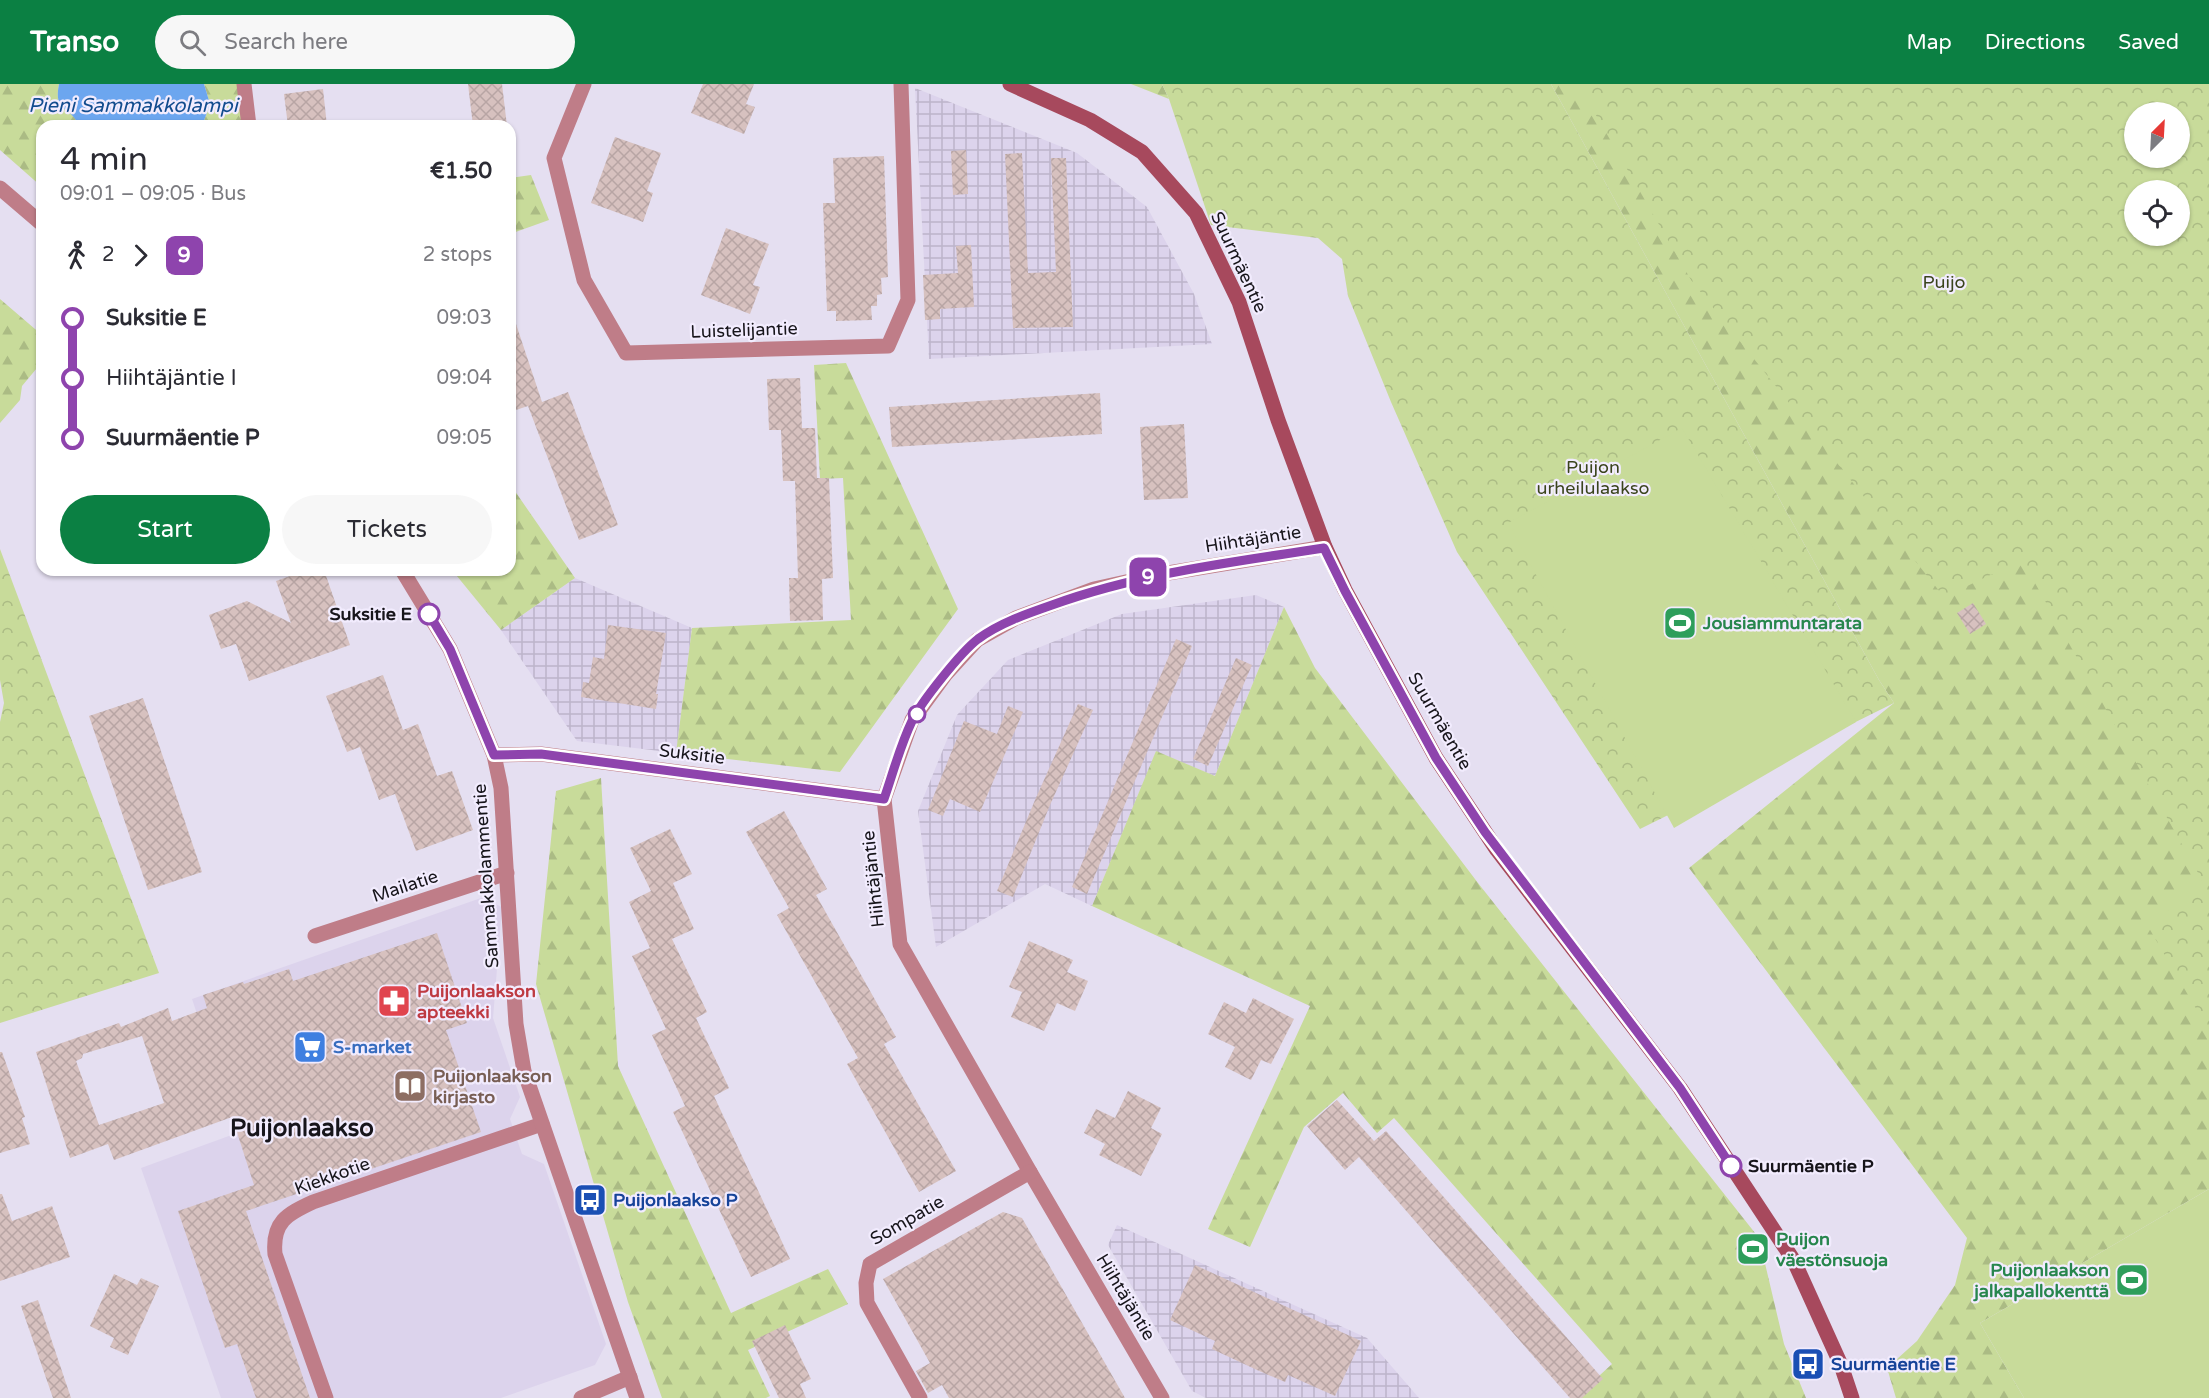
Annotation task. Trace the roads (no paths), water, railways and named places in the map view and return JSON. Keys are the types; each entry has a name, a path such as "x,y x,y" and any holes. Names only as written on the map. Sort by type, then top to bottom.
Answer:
{"main road":[{"name":"Suurmäentie","path":"1010,84 1090,120 1142,152 1196,213 1239,302 1324,548 1436,758 1491,841 1680,1088 1794,1261 1841,1365 1852,1398"}],"street":[{"path":"244,84 248,120"},
{"name":"Luistelijantie","path":"584,84 554,158 584,280 626,353 888,345 908,300 899,85"},
{"path":"0,188 36,219"},
{"name":"Hiihtäjäntie","path":"1162,1398 900,944 884,799 912,720 945,675 977,640 987,634 1016,618 1094,589 1162,574 1324,548"},
{"name":"Sammakkolammentie","path":"406,576 450,649 494,755 501,788 516,1024 524,1071 637,1398"},
{"name":"Suksitie","path":"494,755 541,754 884,799"},
{"name":"Mailatie","path":"315,936 507,873"},
{"name":"Kiekkotie","path":"326,1398 275,1254 273,1239 280,1224 289,1213 313,1202 542,1124"},
{"name":"Sompatie","path":"920,1398 867,1303 866,1283 870,1264 1030,1172"},
{"path":"580,1398 630,1377"}],"water":[{"name":"Pieni Sammakkolampi","path":"59,84 204,84 210,104 204,120 76,120 61,105 58,94"}],"place":[{"name":"Suksitie E","path":"429,614"},
{"name":"Jousiammuntarata","path":"1680,623"},
{"name":"Puijonlaakson apteekki","path":"394,1001"},
{"name":"S-market","path":"310,1047"},
{"name":"Puijonlaakson kirjasto","path":"410,1086"},
{"name":"Suurmäentie P","path":"1731,1166"},
{"name":"Puijonlaakso P","path":"590,1200"},
{"name":"Puijon väestönsuoja","path":"1753,1249"},
{"name":"Puijonlaakson jalkapallokenttä","path":"2132,1280"},
{"name":"Suurmäentie E","path":"1808,1364"}],"district":[{"name":"Puijonlaakso","path":"302,1128"}],"park label":[{"name":"Puijo","path":"1944,282"},
{"name":"Puijon urheilulaakso","path":"1593,478"}]}
